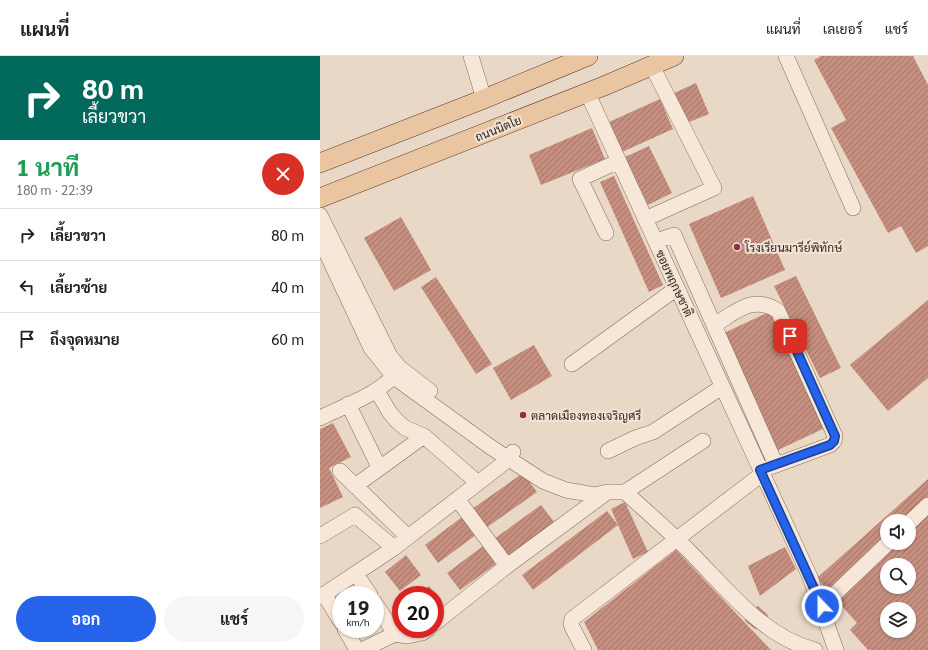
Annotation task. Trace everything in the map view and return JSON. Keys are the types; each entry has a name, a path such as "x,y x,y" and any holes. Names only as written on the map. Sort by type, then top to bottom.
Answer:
{"main road":[{"path":"324,160 484,99 588,56"},
{"name":"ถนนนิตโย","path":"320,198 587,92 651,61 674,56"},
{"path":"320,190 651,61"}],"street":[{"path":"471,56 484,99"},
{"path":"786,56 853,208"},
{"path":"645,219 714,188 651,61"},
{"name":"ซอยพฤกษชาติ","path":"587,92 822,606 836,650"},
{"path":"606,233 580,179 619,161"},
{"path":"320,215 397,372"},
{"path":"656,241 674,235 776,465"},
{"path":"320,239 371,348 397,372 511,455 543,481 566,490 595,495 607,492 625,492 703,441"},
{"path":"572,364 677,288"},
{"path":"584,650 572,627 572,620 761,472 830,445 834,441 835,436 778,311 768,304 753,303 714,325"},
{"path":"320,418 376,391 397,372"},
{"path":"608,451 634,438 653,432 722,387"},
{"path":"376,391 390,414 404,428 424,436 478,483"},
{"path":"348,404 379,467"},
{"path":"356,486 379,467 424,436"},
{"path":"332,610 322,596 408,538 458,500 511,455"},
{"path":"340,471 408,538"},
{"path":"444,616 607,492"},
{"path":"625,492 677,539 766,626 798,645 816,650"},
{"path":"458,500 508,566"},
{"path":"916,516 928,504"},
{"path":"320,536 355,515 394,548"},
{"path":"822,606 881,550"},
{"path":"356,574 364,586"},
{"path":"384,617 392,629"},
{"path":"362,650 392,635"},
{"path":"351,638 358,650"}],"building":[{"path":"821,56 913,56 928,85 928,246 916,253 901,226 888,233 831,128 846,120 814,60"},
{"path":"696,83 709,114 684,124 672,94"},
{"path":"660,99 673,129 622,152 609,122"},
{"path":"592,128 605,159 541,185 529,155"},
{"path":"649,146 672,193 648,205 625,157"},
{"path":"614,176 663,285 649,292 600,182"},
{"name":"โรงเรียนมารีย์พิทักษ์","path":"753,196 785,270 721,298 689,224"},
{"path":"401,217 431,270 394,291 364,238"},
{"path":"796,276 841,368 820,378 774,286"},
{"path":"436,277 492,364 476,374 421,287"},
{"path":"928,300 928,378 888,411 850,365"},
{"path":"773,310 827,427 776,451 722,334"},
{"path":"534,345 552,376 511,400 493,368"},
{"path":"333,423 351,457 329,468 343,497 320,508 320,429"},
{"path":"523,473 537,492 486,528 472,509"},
{"path":"928,479 928,650 868,650 850,630 857,623 817,578 880,522 880,550 916,550 916,514 889,514"},
{"path":"625,502 648,552 633,559 611,509"},
{"path":"541,505 555,523 507,558 494,539"},
{"path":"607,511 618,525 533,590 522,575"},
{"path":"462,517 476,535 438,563 425,545"},
{"path":"483,546 496,564 460,590 447,573"},
{"path":"785,547 796,569 760,596 748,566"},
{"path":"676,550 771,650 598,650 584,622"},
{"path":"406,555 421,575 407,586 396,586 385,572"},
{"path":"758,606 768,615 766,626 755,629 745,621 748,610"}],"place":[{"name":"โรงเรียนมารีย์พิทักษ์","path":"737,247"},
{"name":"ตลาดเมืองทองเจริญศรี","path":"523,415"}],"route":[{"path":"790,336 835,436 834,441 830,445 760,470 822,606"}]}
